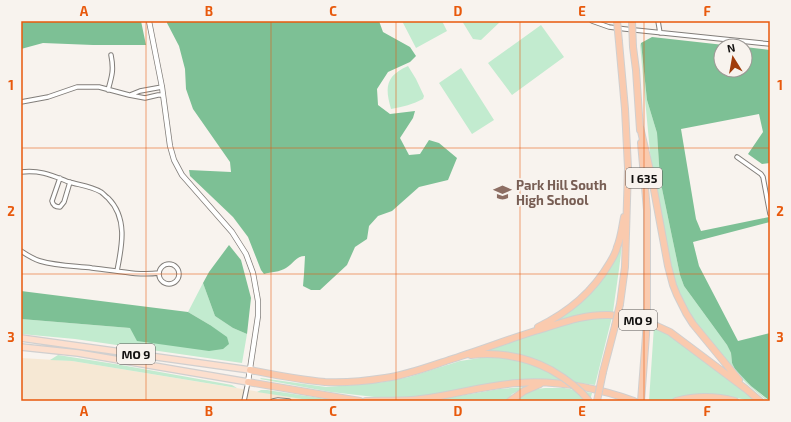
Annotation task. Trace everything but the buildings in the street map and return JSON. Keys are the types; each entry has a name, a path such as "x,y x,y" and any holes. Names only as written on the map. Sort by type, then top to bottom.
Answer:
{"highway":[{"name":"I 635","path":"597,401 620,304 625,267 628,168 625,109 617,21"},
{"name":"I 635","path":"632,21 641,151 647,210 647,309 641,401"},
{"path":"640,127 652,179 668,266 677,295 693,324 746,389"},
{"path":"512,338 561,315 590,290 606,270 617,249 628,204"},
{"name":"MO 9","path":"250,370 308,380 343,382 385,378 419,370 458,358 561,322 582,317 608,315 630,317 656,325 670,332 760,401"},
{"path":"458,358 475,354 505,355 534,362 567,380 589,401"},
{"name":"MO 9","path":"248,382 360,401"},
{"path":"366,401 420,400 518,383 550,383 594,389 634,401"},
{"path":"510,401 531,388 540,384 550,383"},
{"path":"676,401 692,398 713,397 735,401"}],"main road":[{"name":"MO 9","path":"21,338 250,370"},
{"name":"MO 9","path":"21,347 78,353 248,382"}],"street":[{"path":"149,21 162,87 170,146 174,160 182,175 232,232 246,254 253,273 258,300 258,316 244,401"},
{"path":"592,21 609,27 770,44"},
{"path":"658,21 660,33"},
{"path":"108,90 113,74 111,55"},
{"path":"21,102 48,97 77,87 99,87 129,96 145,98 158,95 163,96"},
{"path":"129,96 140,91 162,87"},
{"path":"736,157 763,176 770,214"},
{"path":"21,172 28,171 50,174 70,182 88,186 101,192 111,201 117,210 122,230 117,270"},
{"path":"60,178 52,201 54,206 60,206 64,202 70,182"},
{"path":"22,253 40,261 59,265 117,270 139,274 159,273"},
{"path":"170,264 176,268 179,275 175,281 168,284 161,280 159,273 163,266 170,264"},
{"path":"273,401 289,401"}],"shaded area":[{"path":"21,358 72,361 315,401 21,401"}],"green space":[{"path":"21,21 141,21 146,45 43,43 21,49"},
{"path":"167,21 379,21 383,32 410,47 416,56 410,62 388,72 377,89 378,105 390,114 415,111 413,118 400,138 409,155 420,154 429,140 439,143 457,158 448,180 419,187 392,211 378,216 369,226 367,239 355,247 347,265 320,290 311,290 303,286 305,256 297,259 284,269 264,274 248,237 233,217 190,176 189,170 231,172 230,162 193,109 186,89 185,69 179,46"},
{"path":"402,21 442,21 447,31 416,48"},
{"path":"462,21 501,21 481,40 473,39"},
{"path":"541,25 564,57 512,95 488,63"},
{"path":"652,37 713,44 713,78 753,78 753,48 770,50 770,163 762,164 748,154 763,132 759,114 681,129 696,219 701,231 770,218 770,222 693,242 699,266 738,341 770,333 770,401 751,386 735,369 732,363 731,353 727,345 684,286 680,275 660,179 657,133 647,100 641,43"},
{"path":"641,43 647,100 657,133 660,179 680,275 684,286 727,345 731,353 732,363 751,386 769,401 767,401 746,383 729,365 693,321 674,284 651,163"},
{"path":"408,66 424,96 423,99 408,105 391,109 388,95 389,83 395,74"},
{"path":"461,68 494,120 472,134 439,83"},
{"path":"621,243 613,312 580,315 548,324 583,300"},
{"path":"229,245 241,260 251,298 247,334 233,328 215,316 203,283 209,272"},
{"path":"203,283 215,316 233,328 247,334 242,363 75,339 21,334 21,319 130,328 210,325 188,312"},
{"path":"21,291 188,312 227,337 229,344 223,349 209,351 137,341 130,328 21,319"},
{"path":"612,317 595,385 559,380 527,380 417,397 383,398 331,392 260,379 326,387 365,384 409,377 460,361 490,357 521,361 554,375 564,375 551,367 480,351 585,319"},
{"path":"654,326 676,338 756,401 748,401 721,395 680,398 668,401 649,401"},
{"path":"58,355 232,385 237,388 72,361 50,360"},
{"path":"526,387 512,394 507,401 430,401 499,389"},
{"path":"545,388 564,388 592,393 590,401 513,401 528,392"},
{"path":"261,390 340,401 315,401 257,392"}],"place":[{"name":"Park Hill South High School","path":"503,192"}]}
